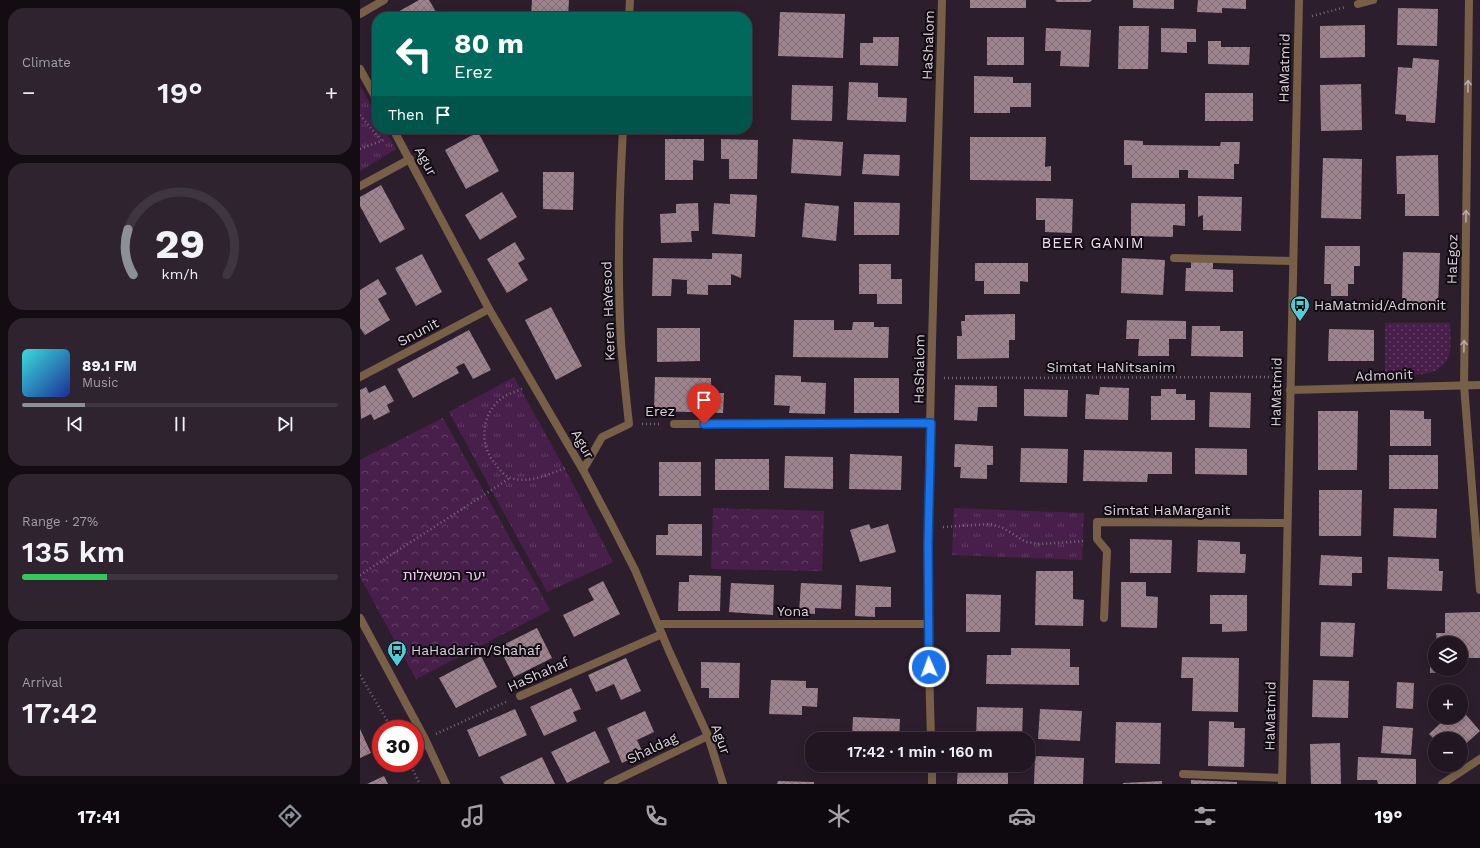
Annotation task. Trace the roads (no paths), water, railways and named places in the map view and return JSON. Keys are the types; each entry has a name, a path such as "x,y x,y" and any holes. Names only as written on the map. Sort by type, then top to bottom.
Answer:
{"street":[{"path":"360,14 384,0"},
{"path":"629,12 630,0"},
{"name":"HaShalom","path":"931,732 927,624 928,528 942,0"},
{"name":"HaMatmid","path":"1282,781 1286,523 1299,0"},
{"path":"1358,4 1373,0"},
{"name":"HaEgoz","path":"1469,0 1464,385 1477,510 1480,590"},
{"path":"360,69 372,91"},
{"name":"Agur","path":"396,134 489,309 581,466 635,570 708,736 723,784"},
{"name":"Keren HaYesod","path":"581,466 602,437 629,424 621,342 619,278 620,178 623,134"},
{"path":"360,186 410,159"},
{"path":"1174,258 1293,261"},
{"name":"Snunit","path":"360,377 489,309"},
{"name":"Admonit","path":"1290,390 1480,385"},
{"name":"Erez","path":"674,424 931,423"},
{"name":"Simtat HaMarganit","path":"1104,618 1107,551 1097,539 1097,522 1286,523"},
{"path":"360,618 425,739 446,784"},
{"name":"Yona","path":"658,624 927,624"},
{"name":"HaShahaf","path":"520,696 662,634"},
{"name":"Shaldag","path":"608,784 708,736"},
{"path":"1442,784 1480,759"},
{"path":"932,772 932,784"},
{"path":"1183,774 1282,781"}],"place":[{"name":"HaMatmid/Admonit","path":"1300,322"},
{"name":"HaHadarim/Shahaf","path":"397,667"}],"district":[{"name":"BEER GANIM","path":"1093,243"}],"park label":[{"name":"יער המשאלות","path":"444,575"}]}
